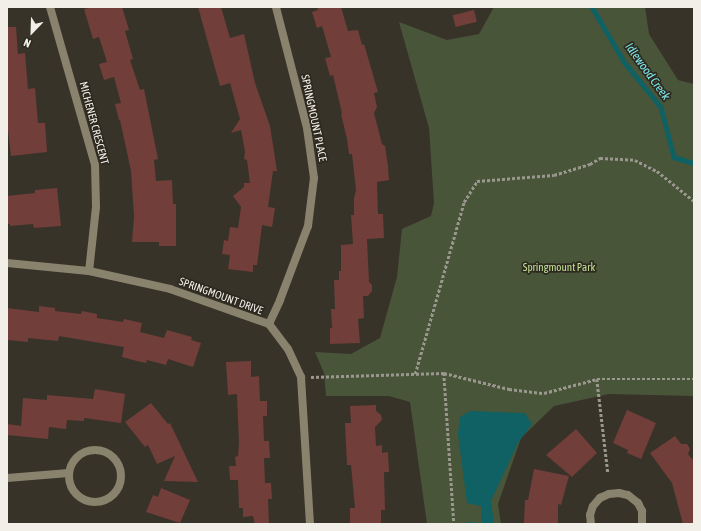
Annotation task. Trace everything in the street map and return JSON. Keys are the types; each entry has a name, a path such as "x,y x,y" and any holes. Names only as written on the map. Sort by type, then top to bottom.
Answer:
{"street":[{"name":"MICHENER CRESCENT","path":"50,7 95,165 96,207 89,271"},
{"name":"SPRINGMOUNT PLACE","path":"269,324 280,300 308,226 314,178 307,128 276,7"},
{"name":"SPRINGMOUNT DRIVE","path":"7,263 89,271 170,289 269,324 288,350 301,378 310,524"},
{"path":"97,449 108,452 115,458 121,469 122,478 119,489 113,496 105,501 96,502 86,501 78,496 72,489 69,481 69,473 72,464 77,457 88,450 97,449"},
{"path":"7,478 69,473"},
{"path":"591,524 590,515 593,506 600,498 609,494 619,493 628,495 638,503 642,512 642,524"}],"path":[{"path":"415,374 464,202 478,181 554,176 590,164 600,158 635,160 657,171 694,201"},
{"path":"444,373 454,524"},
{"path":"301,378 444,373 509,389 544,393 598,379 694,379"},
{"path":"598,379 608,473"}],"green space":[{"name":"Springmount Park","path":"494,7 645,7 649,34 678,80 694,84 694,396 609,394 554,406 521,438 498,504 501,524 427,524 410,402 389,396 326,396 324,373 315,352 351,354 380,338 397,277 402,229 431,216 434,203 429,128 399,22 447,40 479,34"}],"water":[{"path":"470,411 525,413 532,424 518,443 491,501 494,524 464,524 467,522 481,523 481,506 467,503 458,434 460,417"}],"building":[{"path":"92,7 122,7 129,30 125,31 133,59 130,60 140,90 144,89 158,159 154,160 156,181 172,180 173,204 176,204 176,246 159,246 159,242 132,242 134,216 131,171 115,104 121,103 114,77 104,80 99,64 107,62 99,37 93,39 84,9"},
{"path":"198,7 221,7 230,38 244,34 255,83 270,126 277,171 273,171 268,207 275,208 272,227 262,225 257,265 253,265 253,272 228,269 230,255 222,254 224,240 228,241 230,227 238,228 241,207 233,196 244,187 244,183 250,183 247,160 244,159 245,152 241,130 231,133 240,119 230,83 220,86"},
{"path":"317,7 341,7 348,31 358,30 362,45 364,44 378,92 374,93 377,107 374,113 382,144 385,146 388,166 389,180 377,182 378,214 383,214 384,238 367,239 369,282 372,285 372,291 368,296 363,296 364,318 358,319 360,343 330,344 330,328 332,328 331,309 335,309 334,280 339,280 339,271 341,271 341,245 353,244 351,215 354,215 354,198 356,190 352,154 349,154 342,113 333,75 330,76 325,58 331,57 322,26 317,28 312,12 318,10"},
{"path":"474,10 477,22 456,27 453,15"},
{"path":"7,27 16,27 18,54 25,53 28,89 35,88 38,123 45,123 47,152 11,156 7,121"},
{"path":"57,188 61,226 34,228 33,224 10,226 10,224 7,224 7,196 35,193 35,190"},
{"path":"39,306 55,308 55,311 81,314 82,311 97,314 97,318 123,322 124,319 142,323 140,332 164,338 167,330 192,337 191,340 201,343 193,367 168,359 166,365 147,360 146,363 137,361 122,357 124,347 59,336 58,341 28,338 28,342 7,340 7,308 39,312"},
{"path":"251,361 251,377 259,376 260,401 267,401 267,416 263,416 264,441 269,441 270,458 264,458 265,483 271,483 272,499 268,499 269,524 255,524 253,516 243,517 243,508 239,508 238,480 230,480 229,466 236,466 235,457 238,456 239,443 237,394 228,395 226,362"},
{"path":"95,389 125,394 121,423 84,418 84,421 67,420 66,429 49,427 48,439 7,435 7,424 21,426 23,398 47,400 47,395 93,399"},
{"path":"151,403 168,424 170,423 198,482 164,481 175,456 157,464 148,445 145,447 125,422"},
{"path":"376,405 376,411 381,415 382,420 375,427 376,446 382,445 382,453 388,452 389,472 384,472 385,510 381,510 381,523 350,524 350,508 355,508 351,465 347,465 345,423 351,423 350,406"},
{"path":"627,410 656,423 641,459 627,453 628,450 613,443"},
{"path":"576,429 597,453 572,477 546,455"},
{"path":"675,436 681,444 687,444 690,449 688,454 694,461 694,524 683,524 672,483 650,453"},
{"path":"534,469 569,476 561,505 558,504 558,524 524,524 525,500 528,500"},
{"path":"161,488 190,500 180,523 146,512 153,495 158,497"}],"waterway":[{"name":"Idlewood Creek","path":"592,7 625,63 661,107 674,157 694,163"}]}
